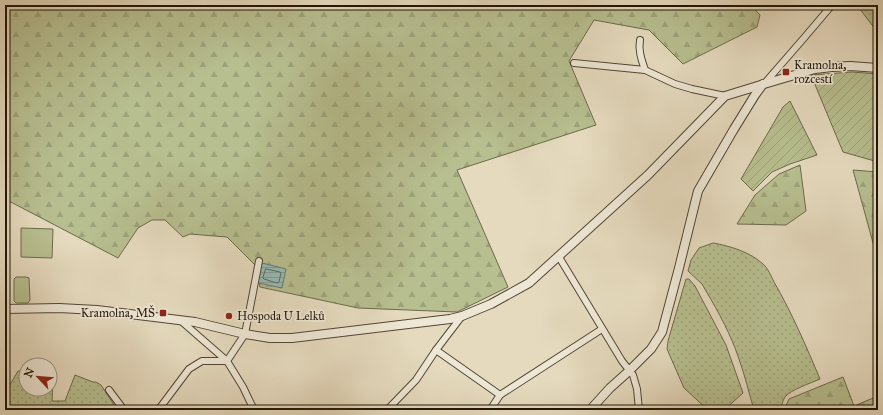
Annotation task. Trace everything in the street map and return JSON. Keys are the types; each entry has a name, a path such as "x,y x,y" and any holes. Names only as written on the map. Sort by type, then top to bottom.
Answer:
{"street":[{"path":"590,410 610,388 651,349 662,332 698,191 702,182 755,95 832,5"},
{"path":"640,40 639,45 641,57 645,70"},
{"path":"574,63 645,70 675,84 725,96"},
{"path":"5,309 59,308 97,310 195,322 245,334 270,338 292,338 450,319 462,316 491,304 529,283 648,174 725,96 815,69 850,66 878,68"},
{"path":"559,257 622,361 633,375 639,410"},
{"path":"227,361 245,334 258,261"},
{"path":"387,410 416,380 436,350 462,316"},
{"path":"180,320 227,361 243,387 254,410"},
{"path":"490,410 500,395 602,329"},
{"path":"436,350 500,395"},
{"path":"156,410 159,409 189,369 202,361 227,361"},
{"path":"109,390 124,410"}],"green space":[{"path":"5,5 751,5 760,15 757,27 683,64 649,30 594,20 569,61 596,125 457,170 508,287 457,312 358,308 260,287 256,266 227,237 190,234 183,237 165,220 152,220 138,228 118,258 5,199"},
{"path":"857,5 878,5 878,33"},
{"path":"852,72 878,74 878,162 843,152 811,75"},
{"path":"790,101 817,155 772,172 753,191 741,179 783,107"},
{"path":"800,165 806,211 786,225 737,224 755,195 779,174"},
{"path":"853,170 878,172 878,261"},
{"path":"21,228 53,229 52,258 21,257"},
{"path":"713,243 746,253 763,264 769,272 793,318 820,379 788,394 783,400 781,410 754,410 736,350 720,316 702,284 688,271 691,260 699,248"},
{"path":"16,277 29,278 30,300 28,303 16,303 14,301 14,279"},
{"path":"686,279 689,279 695,286 726,345 743,393 724,410 708,410 684,388 667,349"},
{"path":"18,371 18,397 52,397 52,401 65,401 75,375 101,385 116,408 115,410 5,410 5,393"},
{"path":"843,377 854,406 878,396 878,410 784,410 789,399"}],"water":[{"path":"262,263 286,269 282,288 258,283"}],"place":[{"name":"Kramolna, rozcestí","path":"786,72"},
{"name":"Kramolna, MŠ","path":"163,313"},
{"name":"Hospoda U Lelků","path":"229,316"}]}
